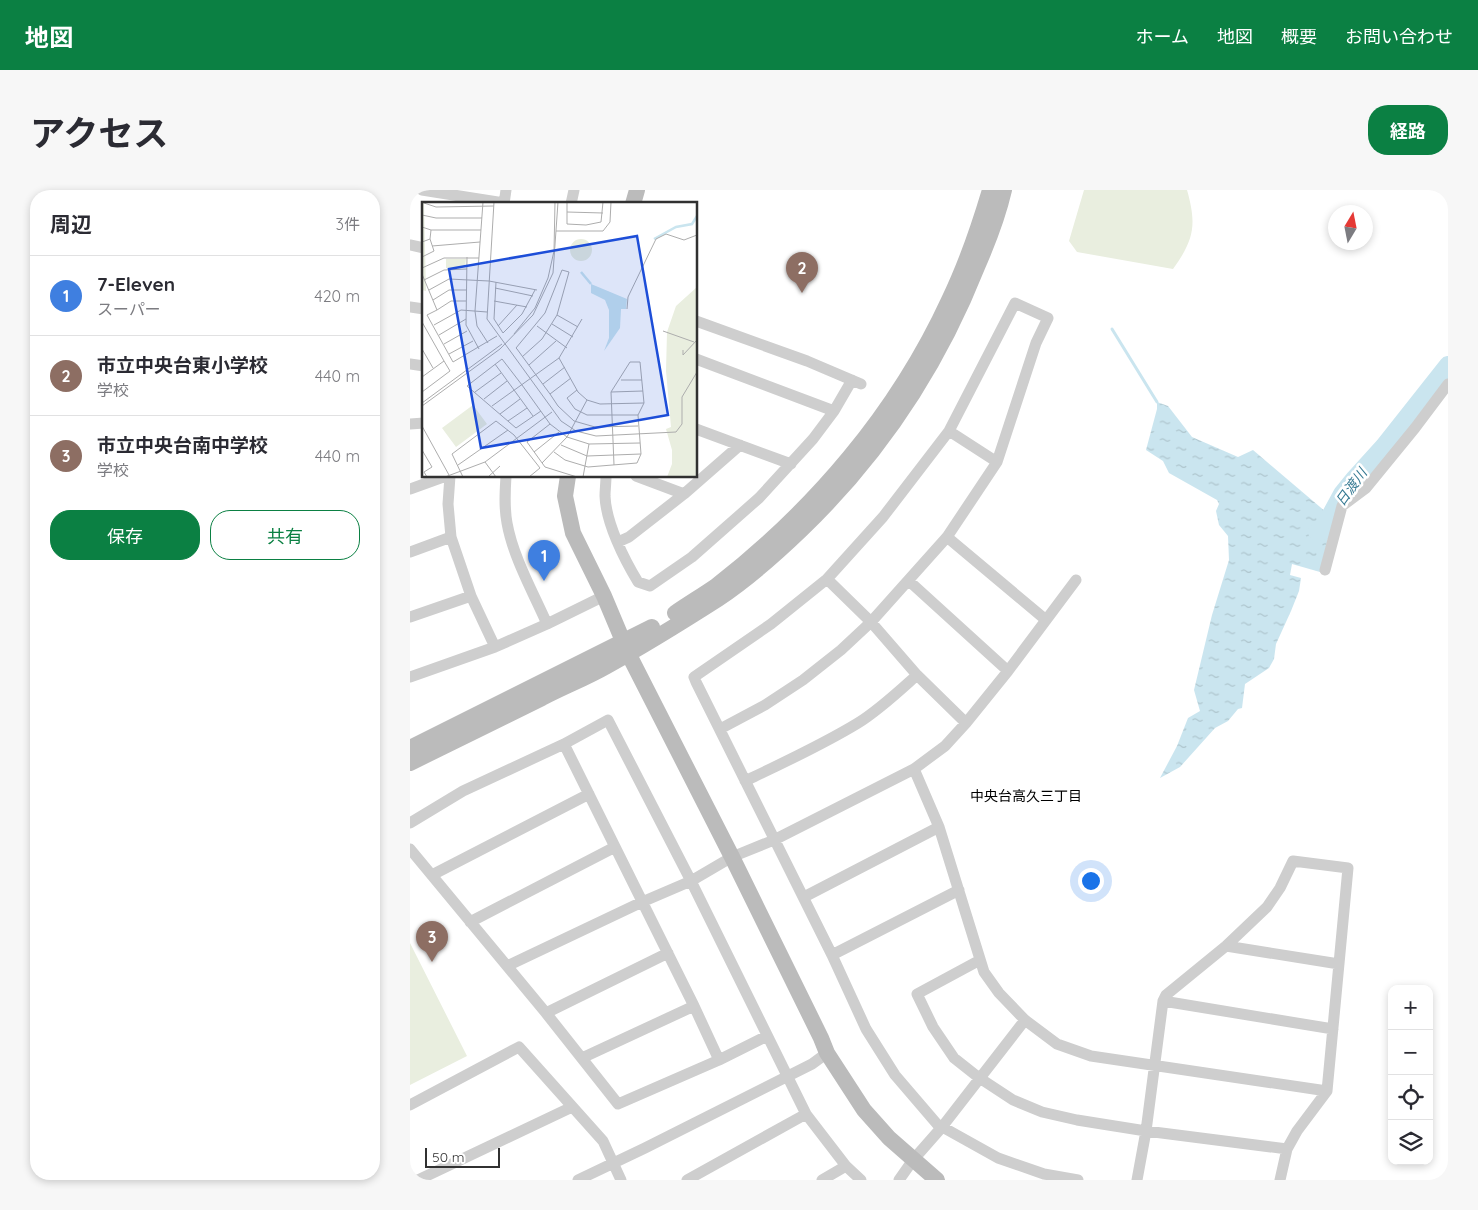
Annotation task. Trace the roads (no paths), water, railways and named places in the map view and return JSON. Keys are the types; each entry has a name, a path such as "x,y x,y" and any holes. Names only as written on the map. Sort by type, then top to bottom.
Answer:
{"street":[{"path":"422,190 498,202"},
{"path":"410,763 607,666 625,647 715,586 776,536 833,477 880,420 908,377 950,299 975,237 990,190"},
{"path":"410,748 625,647 719,598 786,545 845,484 893,424 920,384 965,297 1001,204 1004,190"},
{"path":"720,729 765,705 803,680 840,650 871,622 947,537 997,462 1036,343 1048,318 1015,303 949,430 883,518 827,579 771,624 694,677 774,840 804,897 866,1029 895,1075 937,1124 942,1127 998,1158 1044,1174 1078,1180"},
{"path":"606,478 605,498 610,524 626,563 638,582 650,586 692,556 758,498 813,439 856,382 807,361 698,322"},
{"path":"698,360 834,411"},
{"path":"1324,570 1342,506 1366,488 1448,384"},
{"path":"698,430 791,464"},
{"path":"949,430 997,462"},
{"path":"618,542 629,536 684,494 740,445"},
{"path":"410,490 443,478"},
{"path":"448,478 451,536 471,596 495,647"},
{"path":"506,478 504,501 510,540 547,624"},
{"path":"568,478 566,496 573,533 604,596 625,647 732,857 827,1053 864,1110 889,1138 937,1180"},
{"path":"641,478 684,494"},
{"path":"410,552 451,536"},
{"path":"947,537 1046,620"},
{"path":"827,579 871,622 917,675 966,723"},
{"path":"507,966 691,881 732,857 774,840 914,769 946,746 966,723 1008,671 1076,580"},
{"path":"909,581 1008,671"},
{"path":"410,617 471,596"},
{"path":"410,676 495,647 604,596"},
{"path":"745,781 859,723 890,700 917,675"},
{"path":"410,823 463,791 564,744 608,720 691,881 806,1114 846,1166 861,1180"},
{"path":"564,744 719,1060"},
{"path":"914,769 939,827 984,972 998,992 1025,1020 1057,1044 1091,1056 1327,1091"},
{"path":"432,875 589,794"},
{"path":"804,897 939,827"},
{"path":"470,922 615,846"},
{"path":"410,849 546,1013 618,1104 719,1060 767,1036"},
{"path":"1137,1180 1166,995 1226,946 1267,907 1280,888 1293,861 1348,868 1327,1091 1297,1131 1287,1149 1280,1180"},
{"path":"832,955 959,890"},
{"path":"1226,946 1339,964"},
{"path":"546,1013 668,953"},
{"path":"980,960 917,994 933,1027 954,1058 1012,1100 1042,1112 1077,1120 1146,1132 1287,1149"},
{"path":"1164,1001 1333,1029"},
{"path":"582,1058 694,1006"},
{"path":"899,1180 1025,1020"},
{"path":"410,1105 519,1047 602,1141 622,1180"},
{"path":"578,1180 812,1064 827,1053"},
{"path":"418,1180 572,1108"},
{"path":"687,1180 806,1114"},
{"path":"822,1180 846,1166"}],"water":[{"path":"1157,402 1168,406 1192,437 1238,457 1253,450 1333,518 1320,572 1292,564 1290,575 1301,578 1299,591 1276,644 1274,659 1269,668 1245,684 1242,708 1238,709 1228,721 1215,728 1180,767 1160,778 1177,746 1188,718 1200,711 1194,690 1212,615 1229,560 1228,536 1219,525 1216,511 1219,504 1217,500 1169,473 1163,461 1146,450 1157,409"}],"waterway":[{"path":"1112,329 1157,402"},
{"name":"日渡川","path":"1317,532 1322,531 1342,494 1384,446 1448,365"}],"place":[{"name":"市立中央台東小学校","path":"802,293"},
{"name":"7-Eleven","path":"544,581"},
{"name":"市立中央台南中学校","path":"432,962"}],"district":[{"name":"中央台高久三丁目","path":"1026,796"}]}
